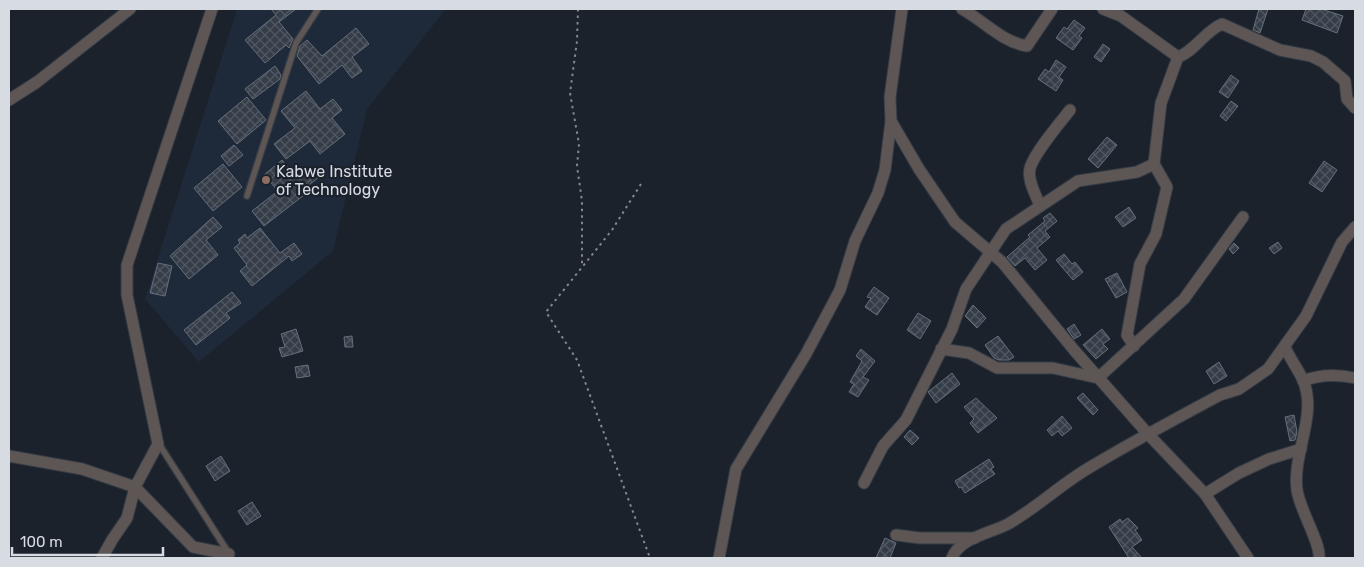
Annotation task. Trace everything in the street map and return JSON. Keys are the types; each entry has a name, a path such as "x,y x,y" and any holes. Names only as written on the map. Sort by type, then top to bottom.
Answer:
{"street":[{"path":"9,100 37,82 130,9"},
{"path":"102,558 127,518 135,488 158,444 127,295 126,265 212,9"},
{"path":"719,558 736,469 806,354 840,290 855,241 878,193 885,170 891,121 890,96 902,9"},
{"path":"962,9 978,17 1012,44 1027,46 1052,9"},
{"path":"1104,9 1121,16 1178,57"},
{"path":"1134,346 1127,335 1135,286 1143,257 1156,234 1167,187 1154,164 1161,103 1178,57 1186,53 1222,24 1244,32 1261,43 1280,50 1311,56 1323,62 1345,81 1347,99 1355,108"},
{"path":"1040,206 1032,184 1030,169 1045,142 1070,110"},
{"path":"891,121 919,169 955,222 1002,262 1098,378 1148,434 1206,494 1248,558"},
{"path":"864,483 883,446 906,420 942,349 966,289 1006,228 1078,181 1138,172 1154,164"},
{"path":"1098,378 1184,298 1243,217"},
{"path":"952,558 954,552 975,538 994,532 1030,512 1087,469 1148,434 1256,378 1268,369 1306,316 1342,242 1355,227"},
{"path":"1285,346 1293,365 1303,380 1307,403 1297,488 1305,519 1320,550 1319,558"},
{"path":"942,349 969,353 996,368 1053,368 1098,378"},
{"path":"1303,380 1318,376 1341,375 1355,378"},
{"path":"1206,494 1216,490 1239,473 1269,459 1301,449"},
{"path":"9,456 82,469 135,488 193,547 230,556"},
{"path":"896,536 975,538"}],"lane":[{"path":"247,196 296,43 318,9"},
{"path":"158,444 230,556"}],"path":[{"path":"578,9 577,41 570,93 579,144 577,166 582,201 582,268"},
{"path":"640,184 612,230 546,312 578,360 650,558"}],"shaded area":[{"name":"Kabwe Institute of Technology","path":"237,9 446,9 367,109 333,251 199,362 145,299"}],"building":[{"path":"271,9 296,9 279,22 293,39 289,48 286,45 265,63 245,40 276,15"},
{"path":"1259,9 1268,9 1260,33 1253,30"},
{"path":"1306,9 1321,9 1343,16 1337,33 1302,20"},
{"path":"1074,20 1085,28 1079,36 1082,38 1073,50 1056,38 1064,27 1067,29"},
{"path":"356,28 369,44 352,57 362,71 352,78 342,65 319,84 297,56 300,46 307,40 322,56"},
{"path":"1103,44 1110,49 1101,62 1094,57"},
{"path":"1056,60 1066,67 1059,77 1063,80 1056,91 1038,79 1045,69 1049,72"},
{"path":"275,66 281,75 280,79 253,99 245,89"},
{"path":"1231,75 1239,81 1228,98 1219,92"},
{"path":"306,91 320,109 333,99 342,110 332,118 345,134 320,154 310,141 286,159 274,144 295,128 281,111"},
{"path":"247,97 266,120 237,144 218,121"},
{"path":"1231,101 1238,106 1226,121 1220,116"},
{"path":"1107,137 1117,145 1098,168 1088,159"},
{"path":"234,145 243,155 229,166 221,156"},
{"path":"282,160 296,177 311,166 319,177 305,188 308,192 264,226 252,211 278,191 264,175"},
{"path":"1324,161 1337,170 1322,192 1309,183"},
{"path":"223,164 242,187 213,211 194,188"},
{"path":"1129,207 1136,218 1123,227 1115,217"},
{"path":"1050,213 1057,221 1045,231 1050,237 1037,248 1047,260 1035,270 1025,258 1015,266 1007,257 1030,237 1028,235 1045,221 1043,218"},
{"path":"213,217 222,227 206,240 218,255 189,279 170,256"},
{"path":"260,228 280,253 294,243 302,254 292,261 289,256 252,286 240,271 247,265 234,248 240,243 238,240 245,234 247,238"},
{"path":"1278,242 1282,248 1274,254 1269,248"},
{"path":"1234,243 1239,248 1233,254 1229,249"},
{"path":"1064,254 1072,264 1075,262 1083,272 1073,280 1056,260"},
{"path":"158,263 172,266 165,296 150,293"},
{"path":"1117,273 1127,292 1116,298 1105,279"},
{"path":"874,287 889,298 877,315 865,307 871,298 867,297"},
{"path":"232,292 241,303 226,313 230,318 196,345 184,330"},
{"path":"973,305 986,318 977,328 965,316"},
{"path":"918,313 931,321 920,339 907,330"},
{"path":"1074,324 1081,335 1074,339 1067,329"},
{"path":"296,329 303,351 282,357 279,348 285,347 281,334"},
{"path":"1102,329 1110,339 1103,344 1108,349 1096,359 1083,345"},
{"path":"352,336 353,347 345,347 344,337"},
{"path":"998,336 1014,357 1009,360 994,358 985,345"},
{"path":"861,349 875,361 863,377 869,380 858,397 849,392 854,384 850,382 862,361 856,356"},
{"path":"1219,362 1227,376 1214,384 1206,371"},
{"path":"308,365 310,376 297,378 295,367"},
{"path":"952,373 960,384 936,403 928,392"},
{"path":"1083,393 1098,410 1093,415 1077,398"},
{"path":"976,398 997,418 978,433 970,423 974,419 964,407"},
{"path":"1294,415 1297,432 1295,440 1290,441 1285,417"},
{"path":"1062,416 1072,428 1062,436 1058,431 1052,436 1047,430"},
{"path":"910,430 919,438 912,445 904,437"},
{"path":"221,456 230,471 215,481 206,466"},
{"path":"989,459 994,467 991,469 995,474 965,493 961,487 959,488 955,481"},
{"path":"252,502 261,516 247,525 238,511"},
{"path":"1128,518 1138,528 1135,530 1142,540 1132,547 1142,558 1129,558 1109,527 1120,519 1122,522"},
{"path":"885,538 896,543 890,558 876,558"}],"place":[{"name":"Kabwe Institute of Technology","path":"266,180"}]}
